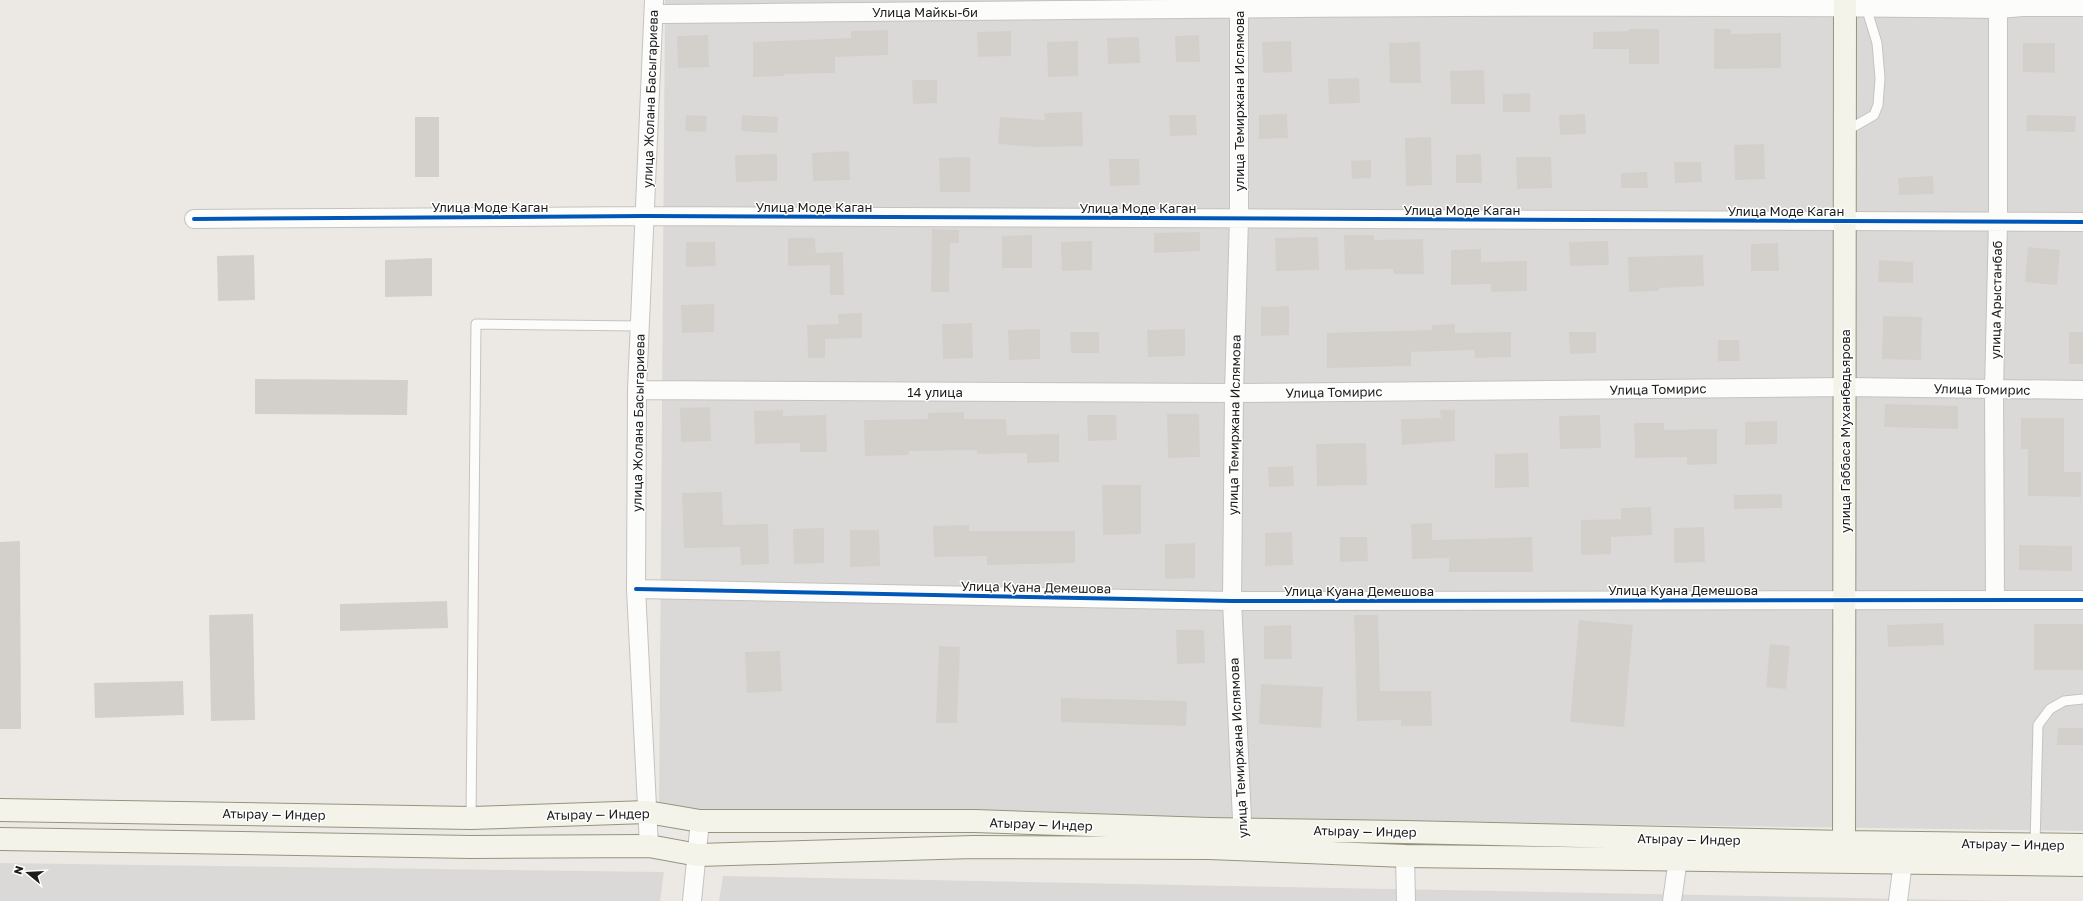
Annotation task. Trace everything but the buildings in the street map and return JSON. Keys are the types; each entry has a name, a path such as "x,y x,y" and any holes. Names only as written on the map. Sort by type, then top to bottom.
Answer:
{"main road":[{"name":"улица Габбаса Муханбедьярова","path":"1844,852 1846,600 1845,132 1852,5"},
{"name":"Атырау — Индер","path":"0,810 471,818 647,812 700,821 975,822 1243,839 1844,852 1903,862 2083,865"},
{"name":"Атырау — Индер","path":"0,839 471,847 649,846 698,854 1243,839 1404,856 1678,859 2035,845 2083,845"}],"street":[{"name":"Улица Майкы-би","path":"654,7 1239,4 1998,5 2023,7 2083,7"},
{"name":"улица Темиржана Ислямова","path":"1239,4 1239,219 1234,393 1232,601 1243,839"},
{"name":"улица Арыстанбаб","path":"1995,600 1994,389 1998,222 1998,5"},
{"name":"улица Жолана Басыгариева","path":"649,846 636,589 637,390 654,7"},
{"name":"Улица Моде Каган","path":"194,218 645,216 2083,222"},
{"name":"Улица Томирис","path":"1234,393 1845,387 2083,390"},
{"name":"14 улица","path":"637,390 1234,393"},
{"name":"Улица Куана Демешова","path":"636,589 1232,601 2083,600"},
{"path":"692,901 698,854 700,821"},
{"path":"1404,856 1406,901"},
{"path":"1672,901 1678,859"},
{"path":"1898,901 1903,862"}],"lane":[{"path":"1845,132 1874,115 1878,105 1880,78 1877,43 1852,5"},
{"path":"471,818 476,324 639,326"},
{"path":"2035,845 2038,725 2050,709 2064,701 2083,699"}],"shaded area":[{"path":"665,0 2083,0 2083,831 659,811"},
{"path":"0,863 664,872 660,901 0,901"},
{"path":"723,876 2010,901 719,901"}],"cycle path":[{"path":"194,219 645,216 2083,222"},
{"path":"636,589 1232,601 2083,600"}]}
